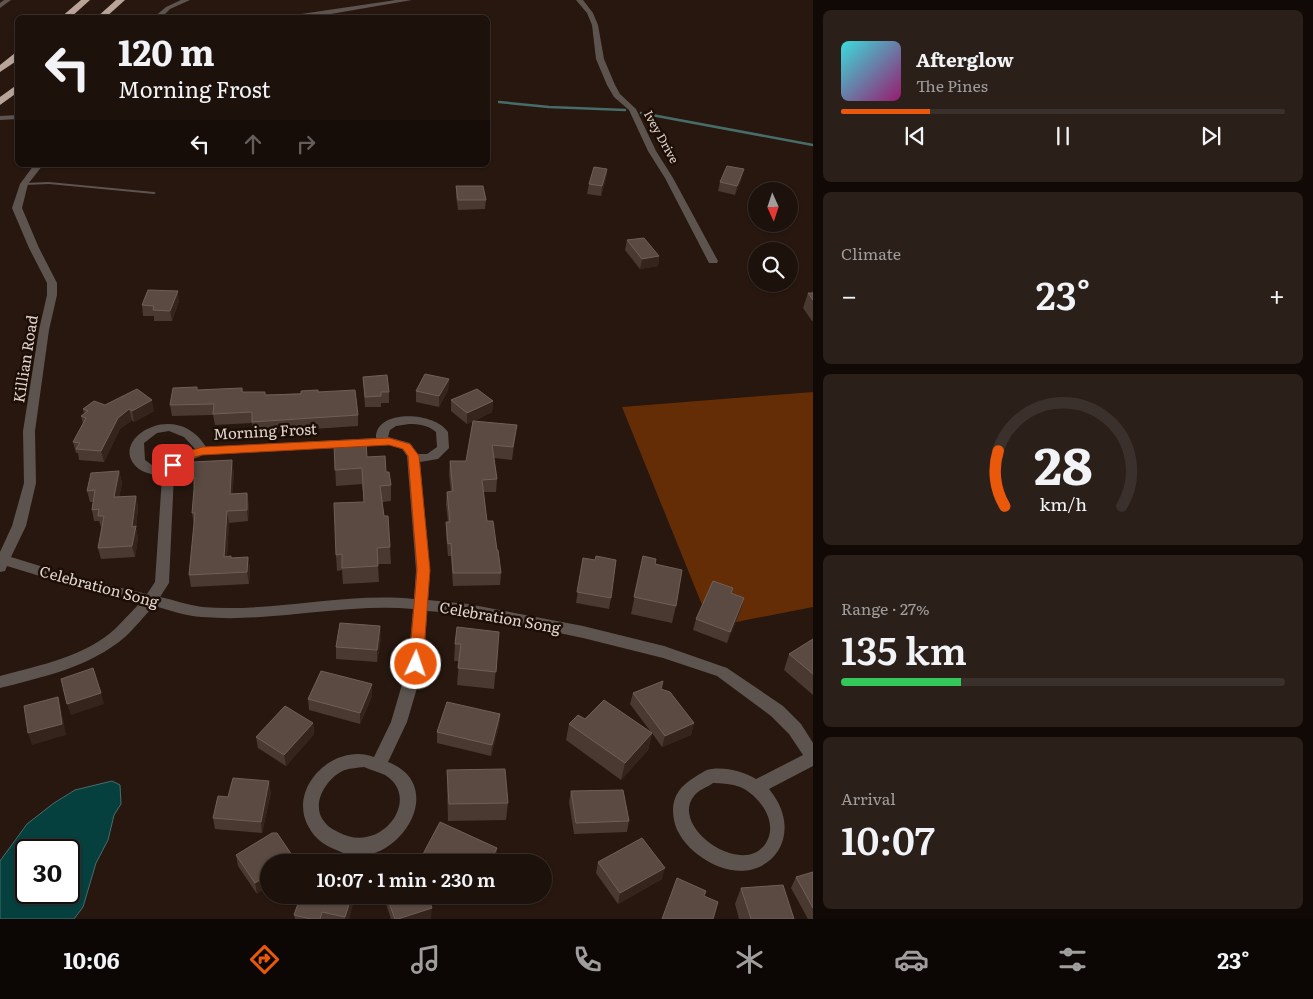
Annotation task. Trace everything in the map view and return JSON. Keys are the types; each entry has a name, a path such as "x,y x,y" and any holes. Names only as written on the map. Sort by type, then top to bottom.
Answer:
{"highway":[{"path":"68,15 86,0"},
{"path":"104,15 121,0"},
{"path":"0,69 15,57"},
{"path":"0,102 15,90"}],"street":[{"path":"0,6 8,0"},
{"path":"159,15 168,8 188,0"},
{"path":"306,15 409,0"},
{"name":"Ivey Drive","path":"579,0 590,14 595,25 600,59 611,85 617,95 632,109 652,151 669,178 713,261"},
{"path":"0,118 15,117"},
{"name":"Killian Road","path":"2,564 19,526 30,483 29,431 44,330 52,295 52,283 34,248 18,208 19,196 24,184 37,167"},
{"path":"382,442 380,436 382,431 398,420 422,420 435,424 442,432 443,448 436,455 425,459 410,452"},
{"path":"0,682 49,669 90,653 120,633 150,601 162,583 168,474 139,463 136,455 138,442 152,430 173,427 191,434 202,451"},
{"name":"Morning Frost","path":"168,474 173,465 184,456 202,451 382,442 399,443 410,452"},
{"path":"379,763 399,722 416,664 423,570 410,452"},
{"name":"Celebration Song","path":"2,564 201,612 252,612 354,604 403,603 468,609 583,632 664,652 722,672 777,711 795,730 813,757"},
{"path":"755,788 813,757"},
{"path":"364,760 379,763 393,771 403,782 408,795 409,810 403,824 392,836 378,844 362,848 346,846 331,840 319,830 312,817 310,803 314,789 322,777 334,768 348,762 364,760"},
{"path":"712,776 730,777 748,783 755,788 764,795 776,811 780,828 777,844 766,856 749,863 729,862 709,855 693,842 683,826 680,808 684,793 695,782 712,776"}],"lane":[{"path":"24,184 49,183 154,193"}],"shaded area":[{"path":"813,392 813,607 711,627 622,407"}],"water":[{"path":"112,781 120,785 121,804 114,815 108,840 96,863 83,907 74,919 0,919 0,861 15,840 15,904 80,904 80,839 16,839 27,824 54,803 75,790"}],"building":[{"path":"727,166 744,169 737,186 720,182"},
{"path":"594,167 607,169 602,186 589,184"},
{"path":"456,186 483,186 486,200 458,200"},
{"path":"644,238 659,256 642,259 627,240"},
{"path":"148,290 178,291 170,311 153,310 154,306 142,305"},
{"path":"808,293 813,293 813,300"},
{"path":"425,374 449,379 439,396 416,391"},
{"path":"387,375 389,392 381,392 381,396 365,397 363,377"},
{"path":"197,387 197,390 242,388 242,392 265,392 265,395 301,394 301,391 318,390 318,392 355,390 358,415 252,422 252,412 213,414 214,404 170,405 173,388"},
{"path":"137,389 152,400 132,411 129,409 118,418 101,451 76,449 80,443 73,442 86,418 81,416 88,411 83,409 94,401 105,405"},
{"path":"477,389 493,401 467,413 451,400"},
{"path":"473,421 517,425 513,447 492,445 497,479 482,480 487,521 493,521 501,573 453,573 451,543 448,544 446,522 450,522 447,492 453,491 450,461 466,461"},
{"path":"366,442 367,457 385,456 386,472 389,472 391,485 380,486 384,516 388,516 390,547 377,548 378,566 342,568 342,554 336,555 334,503 364,502 362,468 335,470 334,444"},
{"path":"232,460 230,494 247,493 247,510 227,511 224,557 248,557 247,572 189,575 195,513 192,513 195,478 192,478 193,462"},
{"path":"119,471 114,497 136,496 132,527 136,526 132,546 98,548 104,516 98,516 99,509 92,510 95,490 87,491 91,473"},
{"path":"596,556 616,560 611,598 577,592 583,558 595,560"},
{"path":"643,556 656,559 655,564 682,570 676,606 634,597"},
{"path":"713,581 733,588 731,593 744,598 730,632 696,619"},
{"path":"340,623 380,626 377,650 336,647"},
{"path":"457,627 499,632 496,672 458,668 461,644 455,644"},
{"path":"813,639 813,674 789,654"},
{"path":"93,668 101,693 67,704 61,679"},
{"path":"321,671 372,684 360,713 308,699"},
{"path":"663,681 661,689 670,692 694,723 665,736 633,693"},
{"path":"58,697 62,724 28,733 24,706"},
{"path":"604,700 652,733 625,763 569,724 578,715 585,719"},
{"path":"447,702 500,714 492,745 437,732"},
{"path":"285,706 313,723 284,755 256,737"},
{"path":"505,769 508,803 449,804 447,770"},
{"path":"233,778 269,781 261,822 213,818 218,796 228,797"},
{"path":"623,790 629,821 576,823 571,791"},
{"path":"440,822 497,848 494,854 423,854"},
{"path":"272,833 277,833 291,854 260,854 260,880 255,883 236,855"},
{"path":"642,838 665,868 620,893 598,862"},
{"path":"813,872 813,908 796,877"},
{"path":"677,878 706,891 704,896 718,902 713,919 662,919"},
{"path":"783,885 794,919 751,919 741,888"},
{"path":"298,904 349,904 345,917 322,912 320,919 294,915"},
{"path":"389,904 430,904 432,908 398,919 395,919"}],"waterway":[{"path":"499,102 549,107 625,110"},
{"path":"641,113 813,145"}],"route":[{"path":"173,465 184,456 202,451 370,442 399,443 406,446 413,456 423,570 416,664"}]}
